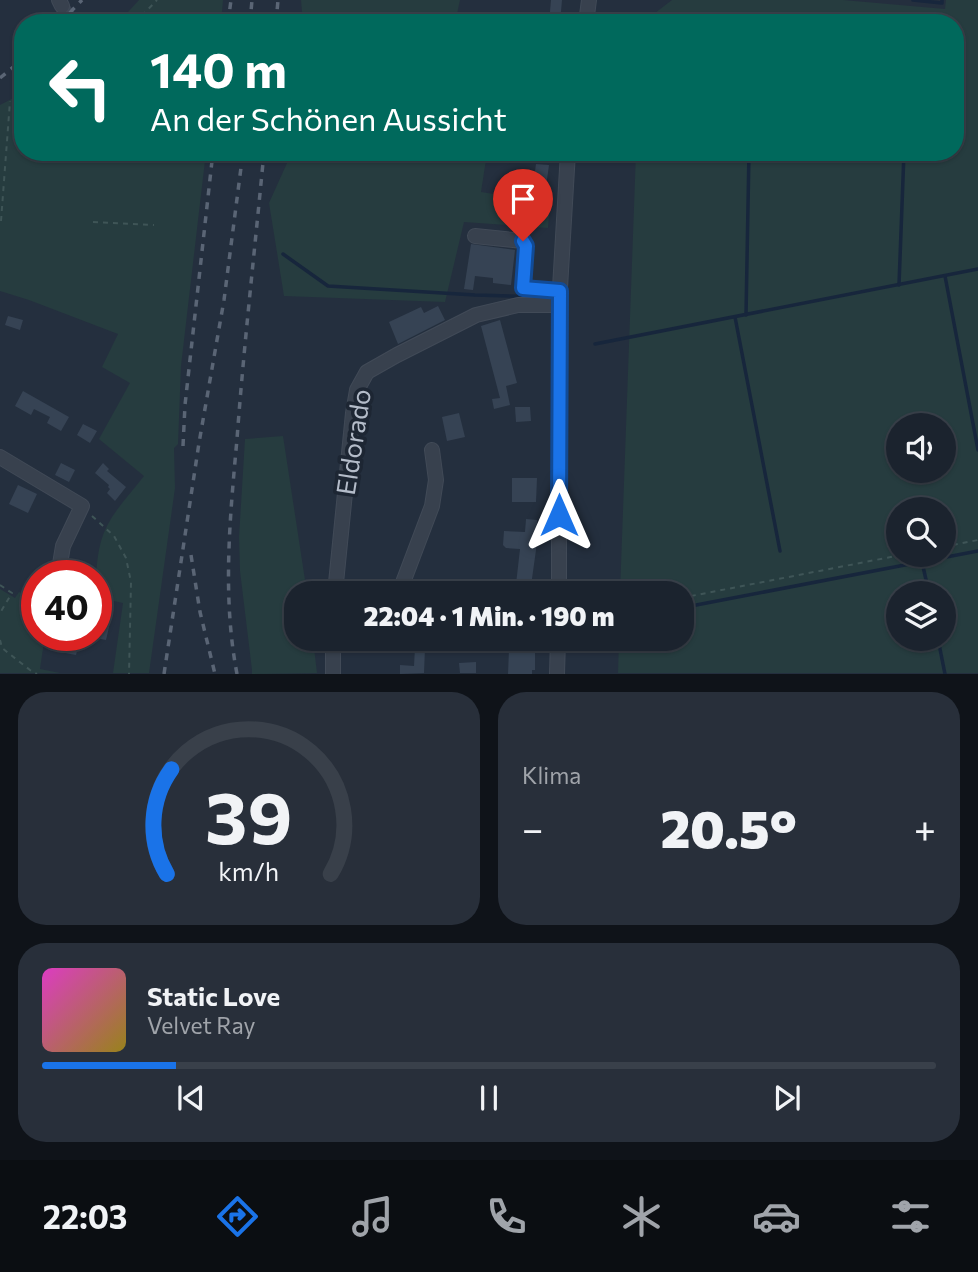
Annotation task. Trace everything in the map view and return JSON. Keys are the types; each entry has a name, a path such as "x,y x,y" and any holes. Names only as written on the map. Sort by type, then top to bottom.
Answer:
{"street":[{"path":"559,581 559,298 567,161"},
{"path":"475,236 523,241 526,246 523,288 559,298"},
{"name":"Eldorado","path":"336,581 353,413 357,390 367,372 476,315 559,298"},
{"path":"404,581 432,506 436,480 432,450"},
{"path":"0,457 82,506 63,546 61,560"},
{"path":"333,651 333,674"},
{"path":"557,674 558,651"}],"path":[{"path":"144,14 157,0"},
{"path":"1,221 10,101"},
{"path":"93,222 154,225"},
{"path":"82,506 114,536 126,558 131,582 129,674"},
{"path":"956,544 978,540"},
{"path":"694,595 886,558"},
{"path":"0,585 12,593 0,612"},
{"path":"0,640 2,648 37,674"}],"green space":[{"path":"139,0 223,0 222,14 126,14"},
{"path":"301,0 460,0 457,14 302,14"},
{"path":"672,0 843,0 945,9 946,0 978,0 978,673 618,673 619,651 694,651 694,581 620,581 636,161 964,161 964,14 654,14"},
{"path":"14,98 14,161 205,161 181,366 178,444 174,448 175,488 149,673 113,673 123,603 112,601 112,560 97,560 107,526 144,476 99,439 130,383 102,367 118,334 0,291 0,105"},
{"path":"288,161 486,161 481,192 550,203 548,228 464,222 445,302 284,296 269,203"},
{"path":"283,436 305,581 284,581 284,651 314,651 317,673 252,674 240,571 239,537 245,439"},
{"path":"0,589 15,598 19,592 21,593 21,651 43,651 40,669 60,673 0,673"}],"building":[{"path":"551,0 562,0 561,14 550,14"},
{"path":"536,164 549,165 546,187 533,185"},
{"path":"471,244 515,250 511,285 493,283 493,278 475,276 473,290 464,289"},
{"path":"438,306 445,320 398,344 389,322 421,307 424,313"},
{"path":"8,316 23,320 20,330 5,325"},
{"path":"500,320 517,383 506,386 510,405 494,409 492,399 500,398 481,326"},
{"path":"23,391 69,417 61,431 47,423 50,417 34,409 31,415 15,406"},
{"path":"515,407 530,407 531,421 516,422"},
{"path":"459,413 465,437 447,441 442,417"},
{"path":"83,424 97,431 90,443 77,435"},
{"path":"61,463 75,470 69,482 55,475"},
{"path":"103,463 109,469 107,471 126,487 115,501 107,493 109,485 95,473"},
{"path":"512,478 537,478 536,502 512,502"},
{"path":"18,485 37,494 28,513 9,504"},
{"path":"526,519 537,520 532,581 516,581 520,549 506,548 503,545 504,531 525,532"},
{"path":"54,651 77,651 76,655"},
{"path":"415,651 425,651 424,673 400,674 400,665 414,666"},
{"path":"509,651 535,651 535,670 532,670 532,674 508,674"},
{"path":"476,662 476,673 460,673 459,663"}],"waterway":[{"path":"913,0 942,3 942,0"},
{"path":"746,315 749,161"},
{"path":"899,285 904,161"},
{"path":"283,254 328,286 542,297"},
{"path":"595,344 978,269"},
{"path":"945,276 978,450"},
{"path":"735,317 780,551"},
{"path":"694,605 978,551"},
{"path":"923,567 926,581"},
{"path":"940,651 945,674"}],"tunnel":[{"path":"62,6 67,14"}],"railway":[{"path":"69,14 82,0"},
{"path":"229,14 231,0"},
{"path":"251,14 252,0"},
{"path":"277,14 278,0"},
{"path":"0,78 14,66"},
{"path":"183,446 185,405 212,161"},
{"path":"164,674 224,300 242,161"},
{"path":"237,674 230,615 230,527 263,161"},
{"path":"191,555 200,612 215,674"}],"route":[{"path":"523,241 526,246 523,288 560,291 559,515"}]}
